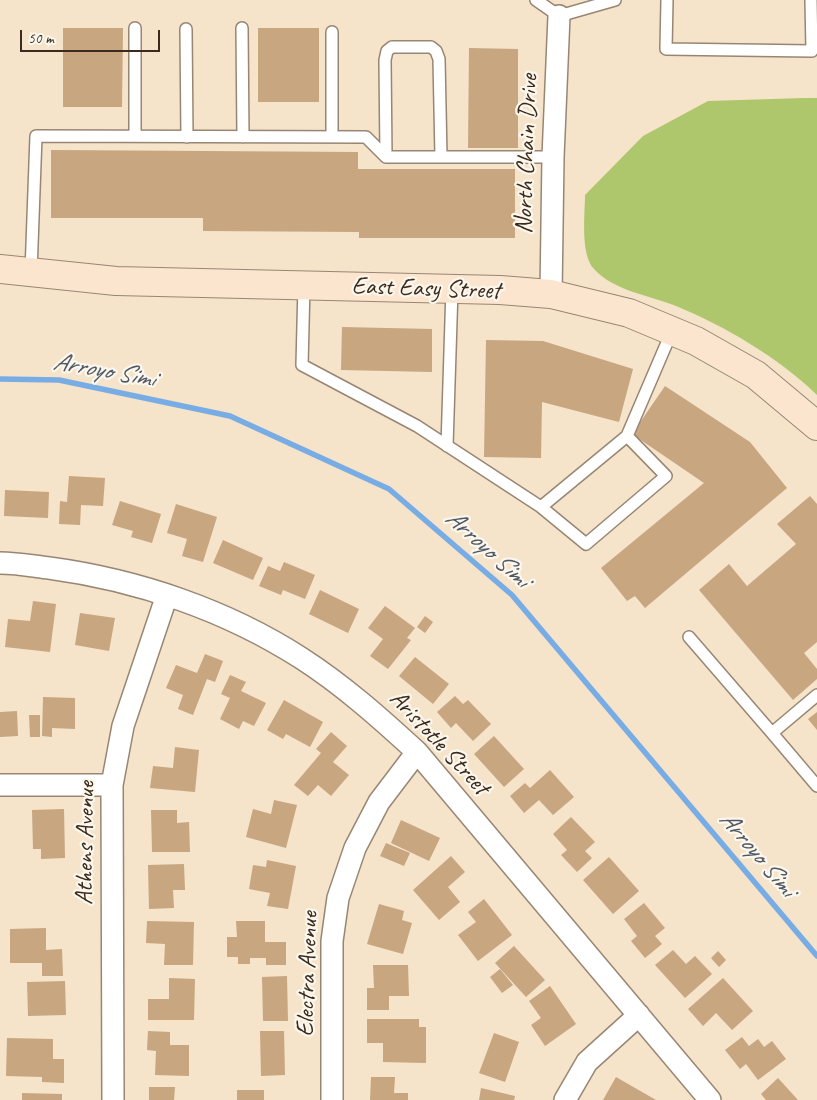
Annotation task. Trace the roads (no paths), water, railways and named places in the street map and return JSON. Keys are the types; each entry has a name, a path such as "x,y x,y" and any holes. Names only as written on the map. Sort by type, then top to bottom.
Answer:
{"street":[{"name":"North Chain Drive","path":"551,294 553,157 559,16"},
{"name":"East Easy Street","path":"0,269 116,281 500,290 551,294 629,313 696,341 756,375 817,426"},
{"name":"Aristotle Street","path":"0,563 88,573 167,595 236,623 301,658 362,702 417,752 710,1100"},
{"name":"Athens Avenue","path":"113,1100 112,785 123,726 167,595"},
{"name":"Electra Avenue","path":"332,1100 332,941 338,898 354,848 379,802 417,752"},
{"path":"0,785 112,785"},
{"path":"565,1100 588,1062 639,1015"}],"lane":[{"path":"536,0 559,16 615,0"},
{"path":"666,0 666,49 812,50 811,0"},
{"path":"135,28 135,136"},
{"path":"242,28 243,137"},
{"path":"186,29 187,137"},
{"path":"332,32 332,137"},
{"path":"386,157 385,60 387,52 392,47 431,47 436,51 439,59 441,157"},
{"path":"31,272 36,136 366,137 386,157 553,157"},
{"path":"304,285 302,365 417,426 541,507 586,544 666,476 626,436"},
{"path":"447,446 452,289"},
{"path":"541,507 626,436 672,331"},
{"path":"689,637 817,786"},
{"path":"772,733 817,695"}],"waterway":[{"name":"Arroyo Simi","path":"0,379 59,380 230,416 389,489 512,595 817,956"}]}
